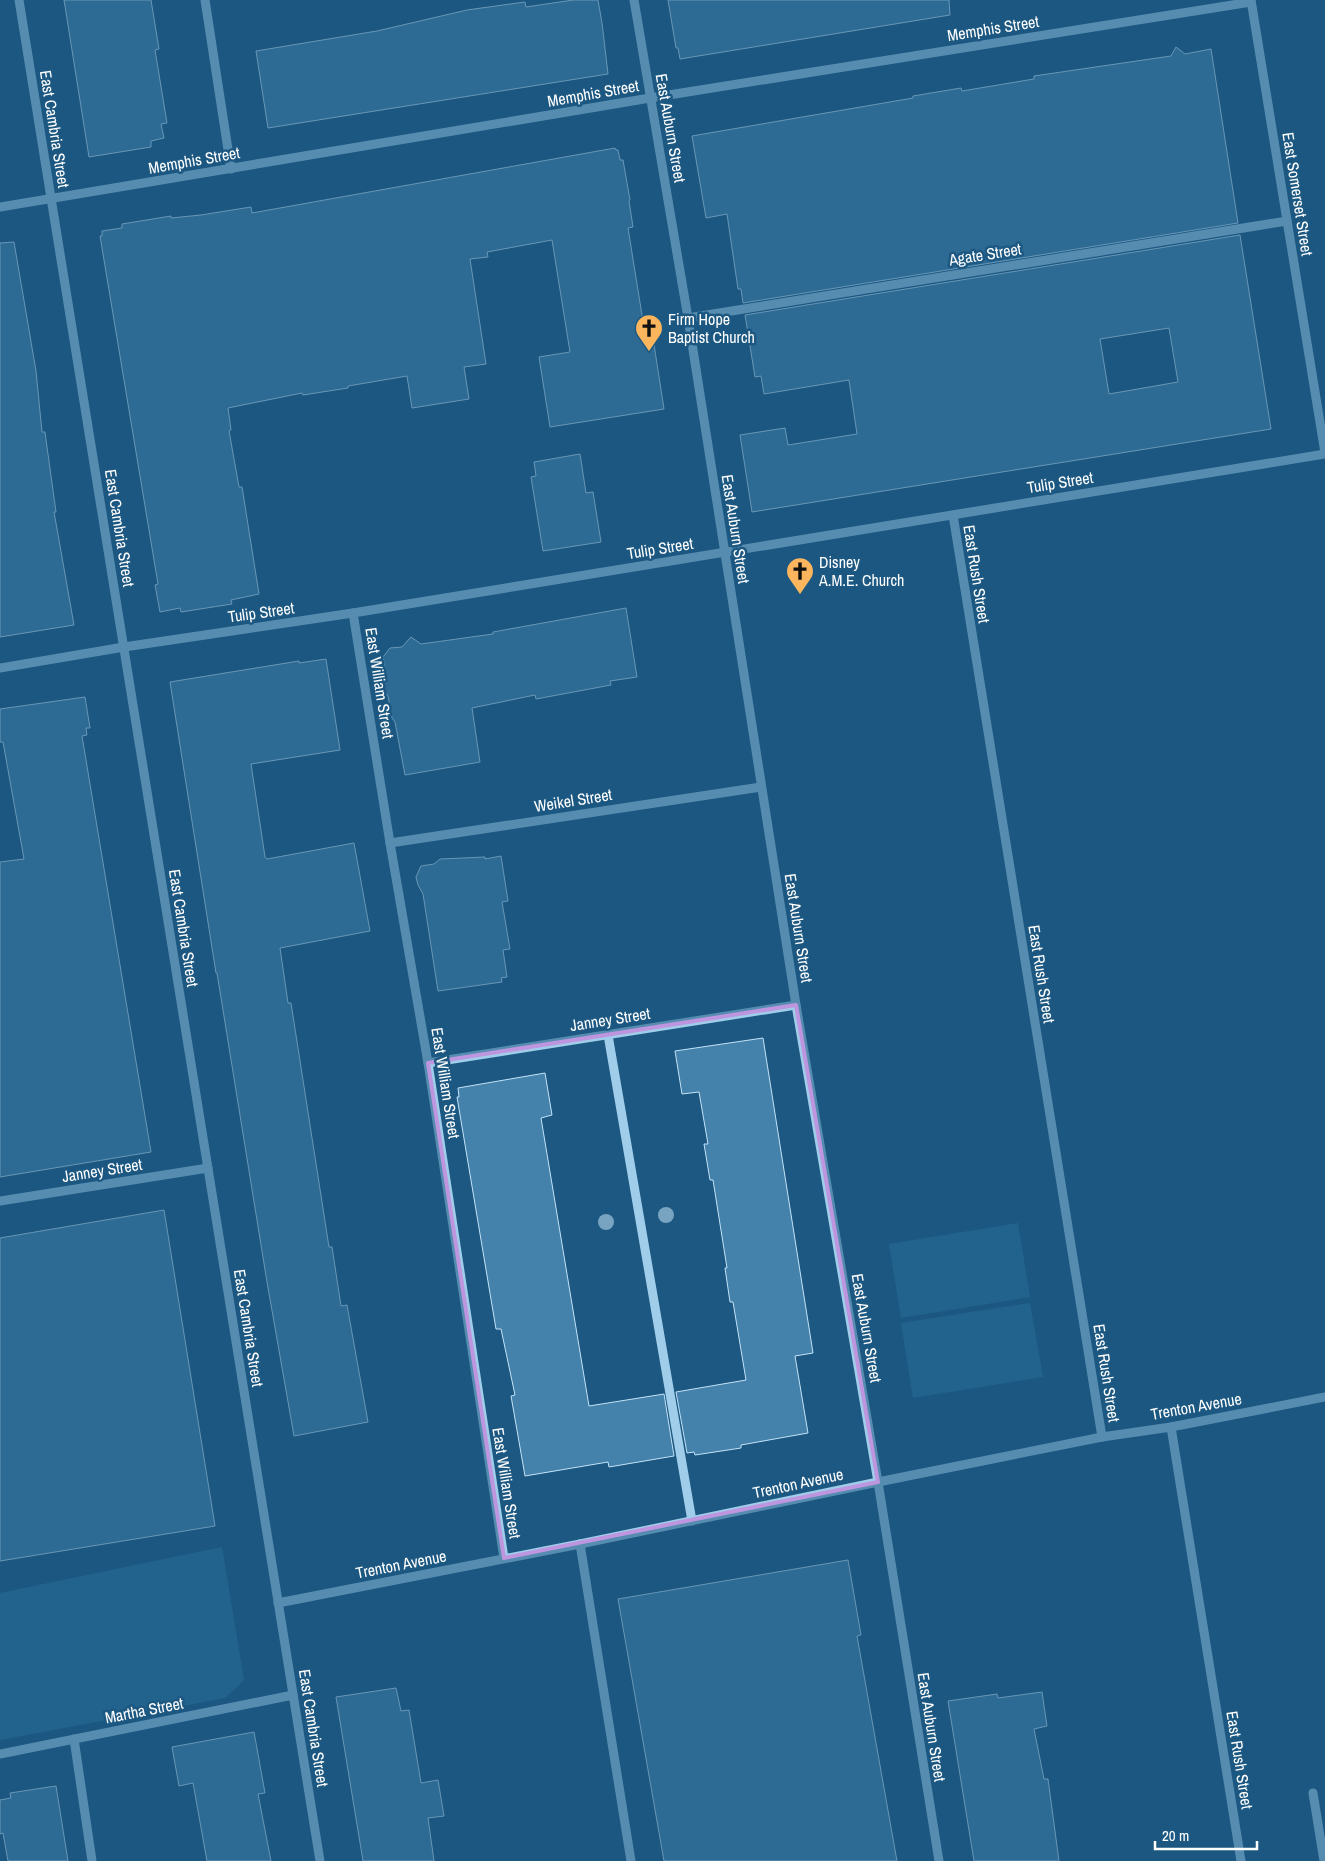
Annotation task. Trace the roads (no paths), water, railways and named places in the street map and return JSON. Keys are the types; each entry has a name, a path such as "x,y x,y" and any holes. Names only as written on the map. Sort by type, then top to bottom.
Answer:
{"street":[{"name":"East Cambria Street","path":"19,0 320,1861"},
{"path":"205,0 231,168"},
{"name":"East Auburn Street","path":"634,0 688,318 760,787 878,1482 938,1861"},
{"name":"Memphis Street","path":"0,207 650,98 1251,1"},
{"name":"East Somerset Street","path":"1251,1 1325,453"},
{"name":"Agate Street","path":"688,318 1287,221"},
{"name":"Tulip Street","path":"0,668 353,613 1325,453"},
{"name":"East Rush Street","path":"952,515 1102,1437"},
{"name":"East William Street","path":"353,613 428,1063 504,1558"},
{"name":"Weikel Street","path":"390,843 760,787"},
{"name":"Janney Street","path":"428,1063 796,1006"},
{"path":"608,1035 692,1520"},
{"name":"Janney Street","path":"0,1201 208,1168"},
{"name":"Trenton Avenue","path":"278,1604 1102,1437 1171,1427 1325,1397"},
{"name":"East Rush Street","path":"1171,1427 1241,1861"},
{"path":"580,1544 631,1861"},
{"name":"Martha Street","path":"0,1754 293,1695"},
{"path":"74,1739 92,1861"},
{"path":"1313,1793 1324,1861"}],"place":[{"name":"Firm Hope Baptist Church","path":"649,352"},
{"name":"Disney A.M.E. Church","path":"800,595"}]}
